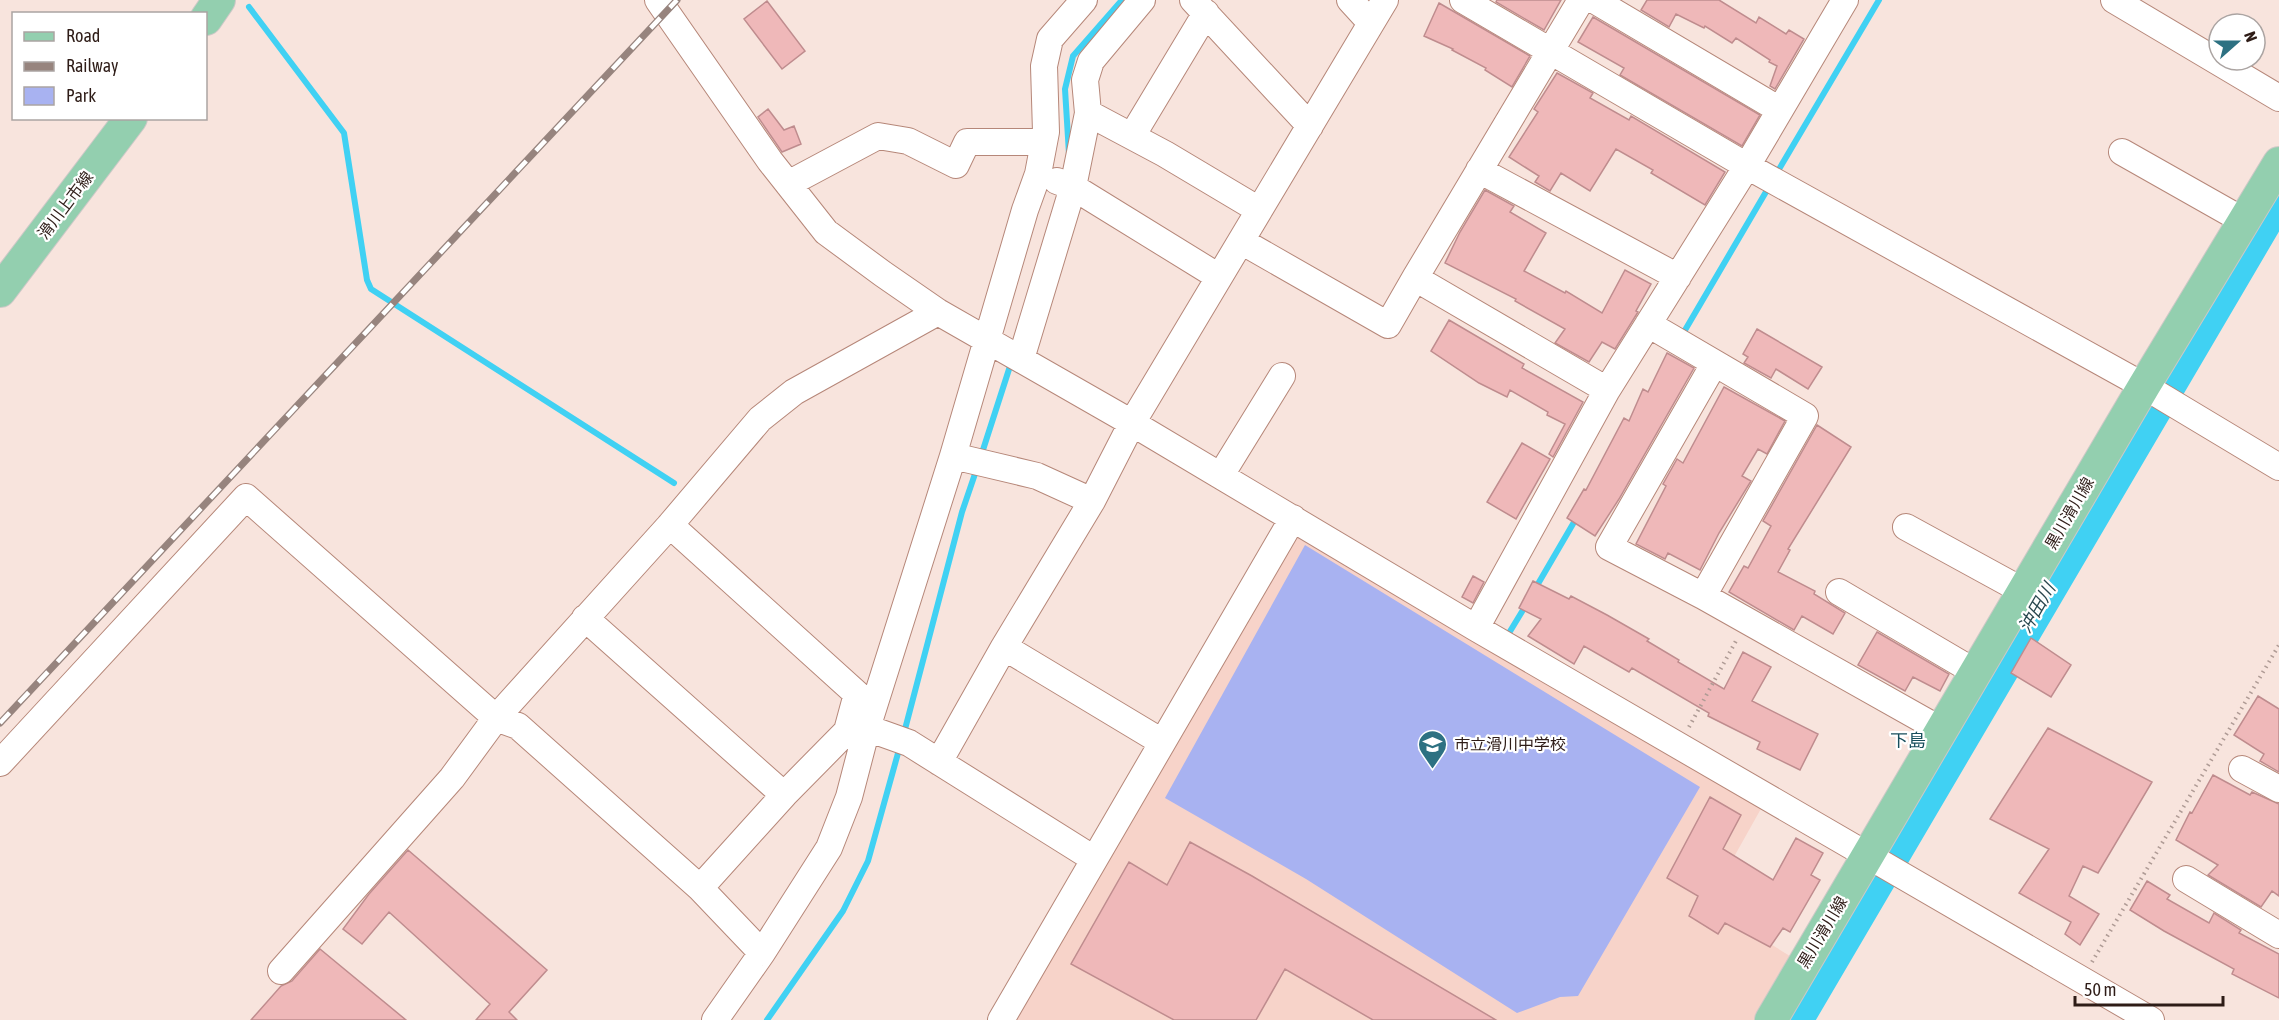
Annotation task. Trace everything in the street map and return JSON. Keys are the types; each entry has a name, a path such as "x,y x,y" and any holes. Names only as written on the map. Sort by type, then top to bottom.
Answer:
{"main road":[{"path":"207,18 219,0"},
{"name":"滑川上市線","path":"0,291 129,120"},
{"name":"黒川滑川線","path":"1773,1019 2144,386 2279,163"}],"street":[{"path":"658,0 770,161 826,232 938,312 1132,423 1476,628 2151,1020"},
{"path":"1021,359 1073,187 1088,113 1085,80 1091,61 1142,0"},
{"path":"1350,0 1371,22"},
{"path":"939,762 1004,647 1092,501 1132,423 1385,0"},
{"path":"1463,0 1748,166 2144,386 2279,467"},
{"path":"1241,241 1388,325 1581,0"},
{"path":"1594,0 1780,110"},
{"path":"1476,628 1607,390 1748,166 1845,0"},
{"path":"2114,0 2279,98"},
{"path":"715,1020 762,953 829,848 849,797 867,728 990,341 1038,174 1046,132 1044,66 1050,39 1077,3"},
{"path":"1132,136 1199,7 1310,126"},
{"path":"1088,113 1259,210"},
{"path":"789,184 878,136 908,141 956,165 967,142 1044,142"},
{"path":"2122,152 2244,221"},
{"path":"1479,170 1678,277"},
{"path":"1038,174 1073,187 1219,277"},
{"path":"1415,278 1607,390"},
{"path":"281,970 452,778 496,718 670,525 760,419 794,392 938,312"},
{"path":"1648,324 1805,416 1703,596"},
{"path":"1714,364 1610,547 1703,596 1941,730"},
{"path":"1221,475 1282,376"},
{"path":"954,456 1037,476 1092,501"},
{"path":"0,763 246,497 496,718 518,726 700,888 762,953"},
{"path":"1001,1020 1293,518"},
{"path":"670,525 856,694 847,731 784,795 700,888"},
{"path":"1906,526 2023,591"},
{"path":"1839,592 1975,672"},
{"path":"585,618 784,795"},
{"path":"1004,647 1162,742"},
{"path":"867,728 909,743 1094,859"},
{"path":"2242,769 2279,789"},
{"path":"2186,879 2279,935"}],"path":[{"path":"1679,746 1747,621"},
{"path":"2082,980 2158,846 2214,757 2279,645"}],"shaded area":[{"name":"市立滑川中学校","path":"1293,518 1767,798 1707,905 1803,964 1771,1020 1001,1020"}],"green space":[{"path":"1305,545 1700,787 1578,996 1560,997 1517,1013 1306,879 1165,798"}],"building":[{"path":"1497,0 1561,0 1544,30 1496,2"},
{"path":"1647,0 1719,0 1756,23 1759,17 1786,34 1789,30 1804,39 1775,89 1770,86 1777,66 1769,62 1770,60 1736,38 1732,43 1705,26 1704,28 1676,14 1669,27 1641,10"},
{"path":"767,1 805,51 782,69 744,19"},
{"path":"1439,3 1530,56 1512,87 1485,70 1486,68 1424,36"},
{"path":"1593,17 1760,115 1742,146 1620,75 1624,68 1578,42"},
{"path":"1557,73 1593,93 1590,98 1629,120 1631,116 1725,172 1705,205 1651,173 1653,170 1616,149 1590,191 1561,173 1550,191 1535,182 1539,176 1509,157 1538,112 1534,109"},
{"path":"768,109 784,130 794,126 801,144 782,152 758,117"},
{"path":"1485,190 1514,206 1510,212 1546,233 1524,271 1565,293 1566,291 1602,313 1625,270 1651,284 1636,311 1638,312 1615,349 1602,342 1589,362 1555,343 1565,329 1515,301 1516,299 1445,263"},
{"path":"1449,320 1524,364 1522,368 1583,402 1553,457 1549,454 1565,424 1547,415 1548,412 1510,390 1507,397 1479,383 1431,351"},
{"path":"1757,329 1822,367 1808,389 1776,369 1771,378 1744,363 1748,357 1743,354"},
{"path":"1667,353 1694,368 1619,499 1595,536 1567,518 1584,489 1586,490 1624,418 1629,421 1643,389 1648,392"},
{"path":"1724,387 1785,421 1767,454 1758,449 1742,476 1751,481 1719,533 1700,570 1668,553 1665,559 1636,544 1666,486 1663,484 1677,459 1683,463"},
{"path":"1817,425 1851,447 1788,549 1790,550 1778,572 1815,591 1814,594 1845,613 1833,634 1802,616 1794,630 1729,592 1744,566 1748,568 1771,526 1763,521"},
{"path":"1522,443 1550,459 1516,519 1487,502"},
{"path":"1473,576 1484,582 1473,603 1462,597"},
{"path":"1533,581 1569,599 1571,596 1607,615 1649,639 1647,641 1679,660 1678,662 1724,689 1743,652 1771,667 1752,701 1818,734 1800,770 1757,749 1760,742 1708,716 1709,713 1632,668 1629,672 1584,646 1574,664 1528,636 1541,619 1519,608"},
{"path":"1877,632 1949,674 1940,691 1913,677 1905,691 1858,665"},
{"path":"2031,638 2071,665 2051,697 2011,673"},
{"path":"2258,696 2279,709 2279,772 2260,761 2264,754 2234,735"},
{"path":"2048,728 2152,782 2098,873 2083,866 2069,896 2099,914 2080,945 2065,934 2071,922 2019,893 2049,849 1990,819"},
{"path":"2213,775 2250,795 2252,792 2279,804 2279,896 2272,891 2261,907 2208,875 2218,865 2176,840"},
{"path":"1710,797 1741,815 1723,849 1773,880 1796,838 1823,853 1811,875 1820,880 1790,932 1783,928 1770,947 1725,923 1718,934 1689,916 1698,896 1667,878"},
{"path":"1190,842 1496,1020 1373,1020 1285,969 1256,1020 1174,1020 1071,964 1129,862 1167,885"},
{"path":"408,850 547,970 509,1012 517,1020 476,1020 490,1004 389,912 362,944 343,929 369,894"},
{"path":"2147,881 2170,895 2167,899 2209,923 2214,913 2241,930 2239,933 2279,954 2279,998 2232,974 2234,969 2130,910"},
{"path":"320,949 406,1020 251,1020 281,986 292,981"}],"waterway":[{"path":"1069,154 1065,89 1073,56 1122,0"},
{"path":"1775,176 1879,0"},
{"path":"249,7 344,133 367,280 371,289 674,483"},
{"path":"1681,337 1770,185"},
{"name":"沖田川","path":"1795,1020 2279,196"},
{"path":"981,456 1012,360"},
{"path":"904,733 962,512 977,468"},
{"path":"1535,589 1577,517"},
{"path":"1509,633 1526,605"},
{"path":"767,1020 843,911 868,861 900,746"}],"railway":[{"path":"0,723 677,0"}],"place":[{"name":"市立滑川中学校","path":"1433,770"}],"district":[{"name":"下島","path":"1908,741"}]}
